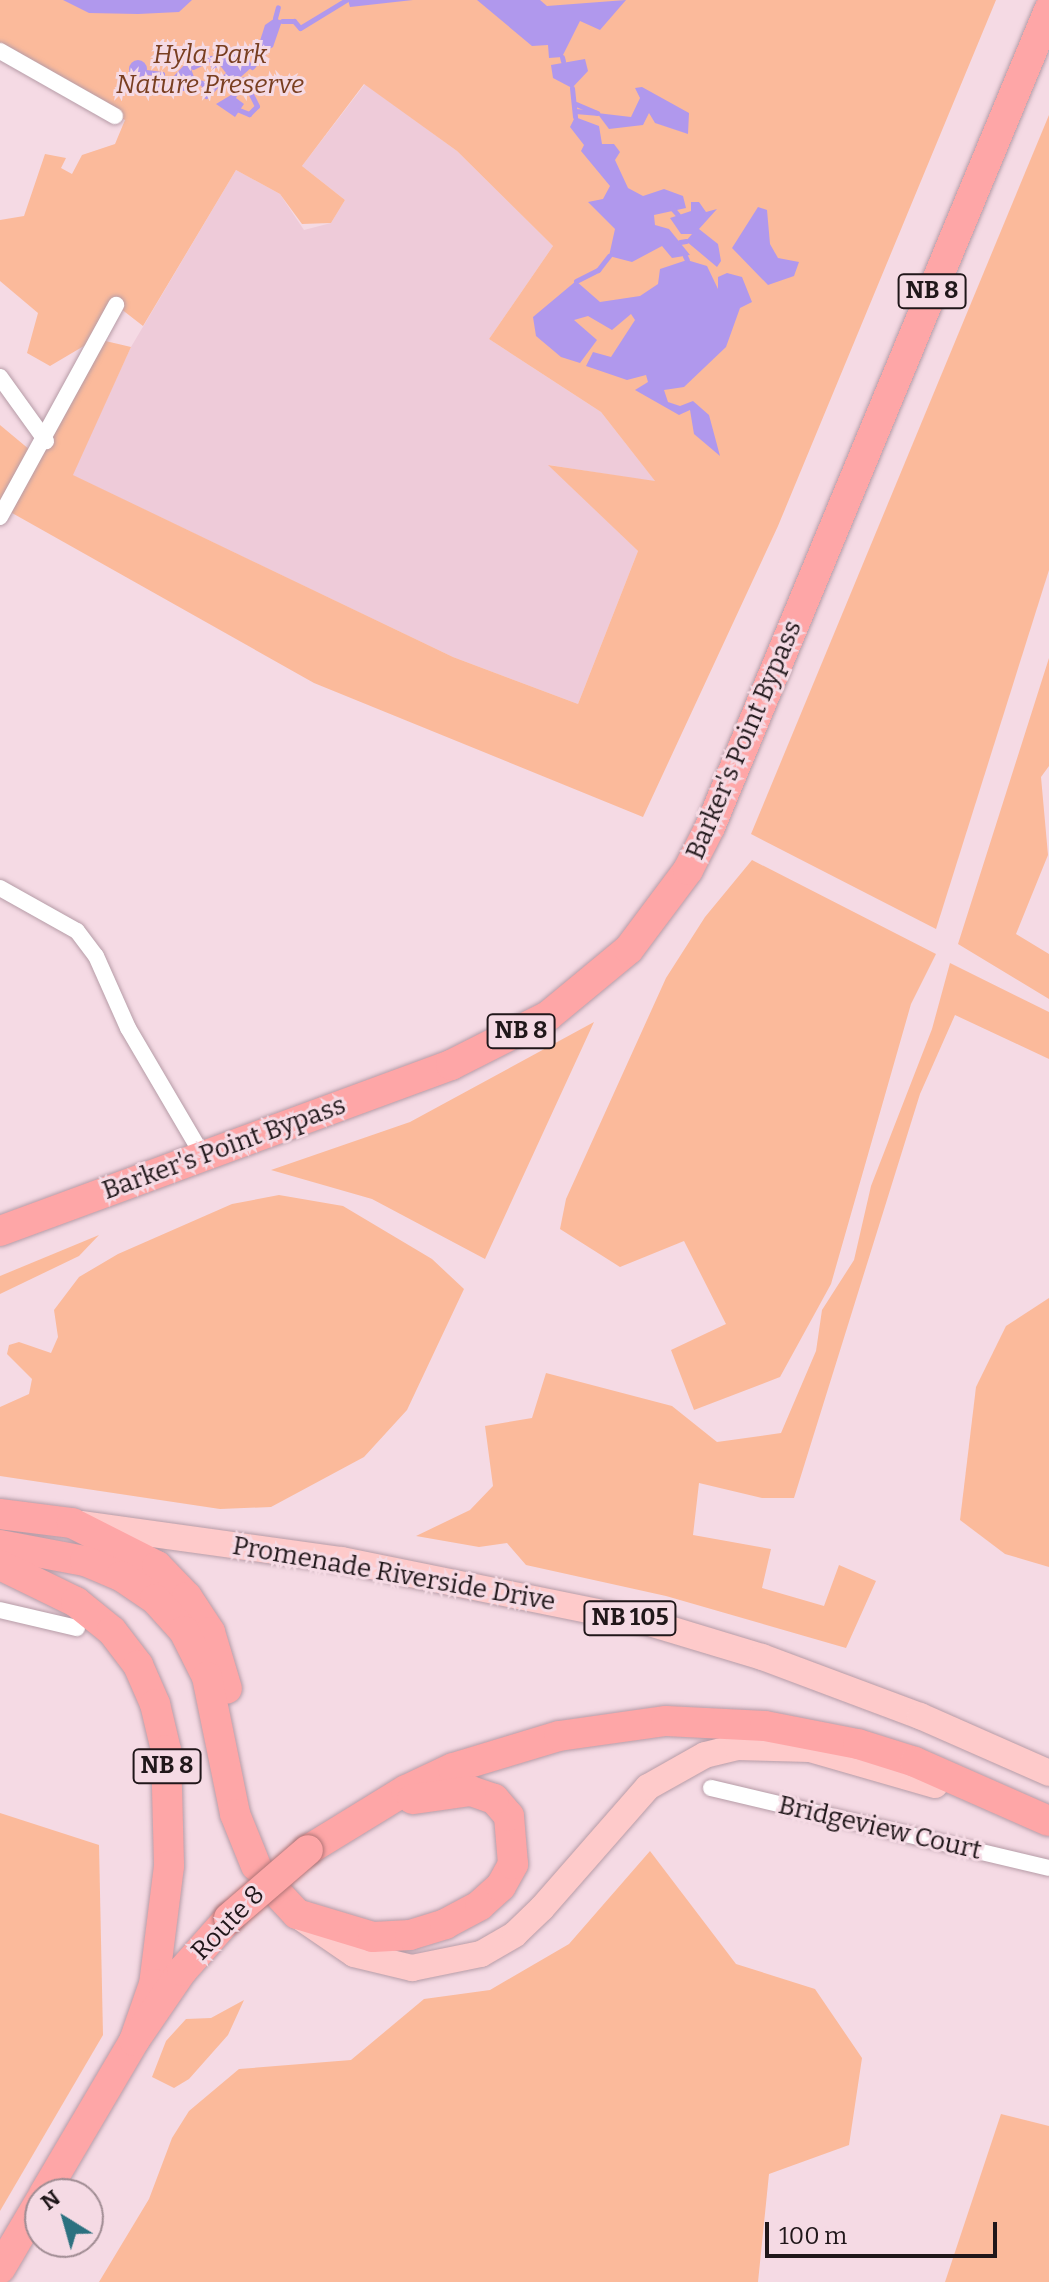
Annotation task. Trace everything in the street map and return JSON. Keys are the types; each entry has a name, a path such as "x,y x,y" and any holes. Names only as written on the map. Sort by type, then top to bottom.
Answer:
{"highway":[{"name":"Barker's Point Bypass","path":"0,1231 502,1042 593,983 662,909 710,827 1049,10"},
{"name":"Promenade Riverside Drive","path":"0,1514 72,1523"},
{"name":"NB 8","path":"72,1523 157,1566 187,1597 210,1632 227,1678 230,1779"},
{"path":"0,1545 85,1561 121,1576 155,1599 184,1631 207,1677 239,1828 256,1866"},
{"name":"NB 8","path":"0,1565 76,1602 112,1631 138,1665 155,1704 166,1750 169,1866 154,1984 134,2041 53,2178"},
{"path":"344,1826 406,1790 502,1751 600,1729 666,1721 765,1726 858,1744 994,1794 1049,1821"},
{"path":"289,1906 373,1937 410,1935 445,1924 480,1905 501,1886 513,1864 509,1816 494,1799 471,1791 409,1800 344,1826"},
{"name":"Route 8","path":"134,2041 182,1971 229,1918 308,1850 344,1826"},
{"path":"0,2269 24,2228"}],"main road":[{"name":"Promenade Riverside Drive","path":"72,1523 342,1560 643,1621 762,1657 920,1716 1049,1773"},
{"path":"289,1906 330,1941 383,1962 412,1968 481,1954 515,1934 542,1908 648,1787 705,1755 737,1747 771,1745 847,1756 1049,1830"}],"street":[{"path":"0,51 115,116"},
{"path":"0,517 46,441 59,400 116,305"},
{"path":"0,377 46,441"},
{"path":"0,888 58,916 77,931 96,956 128,1028 203,1156"},
{"path":"0,1610 77,1628"},
{"name":"Bridgeview Court","path":"711,1788 1049,1868"}],"shaded area":[{"path":"63,0 192,0 179,12 138,14 89,13"},
{"path":"348,0 413,0 350,7"},
{"path":"477,0 540,0 547,6 626,0 600,30 580,21 562,57 549,58 548,45 532,46"},
{"path":"275,18 282,21 273,47 264,52 259,44 265,25"},
{"path":"228,47 247,52 252,67 234,83 218,63"},
{"path":"585,59 588,71 572,88 553,78 551,65"},
{"path":"138,60 147,69 138,78 129,69"},
{"path":"188,61 196,82 190,90 177,92 172,78"},
{"path":"365,84 457,151 553,246 489,339 601,412 656,482 549,465 638,551 578,704 453,657 72,475 131,347 236,170 280,194 304,230 331,223 345,200 302,166"},
{"path":"642,87 689,113 688,134 655,123 649,113 643,125 609,129 597,113 631,117 640,98 635,88"},
{"path":"241,89 236,98 244,104 235,117 216,104"},
{"path":"575,117 599,126 602,144 614,144 620,152 615,160 628,188 643,196 664,189 683,196 686,208 654,215 655,225 669,229 690,255 672,258 662,246 632,262 609,256 615,229 588,202 603,199 610,186 581,151 584,145 570,127"},
{"path":"691,202 699,202 706,212 717,209 699,229 718,244 721,261 717,267 686,241 692,234 681,234 670,218 691,211"},
{"path":"758,207 767,210 770,244 778,258 799,262 794,276 768,285 732,248"},
{"path":"687,260 707,266 718,289 718,277 727,273 742,277 752,302 740,308 726,347 684,387 664,390 668,402 680,406 693,401 709,415 720,456 694,434 690,410 679,415 635,390 648,382 646,375 627,380 586,366 593,352 611,357 635,320 631,314 612,330 588,316 574,320 597,340 580,363 561,357 536,336 533,317 576,281 600,302 640,296 658,284 660,269"}],"green space":[{"name":"Hyla Park Nature Preserve","path":"0,0 996,0 778,526 643,817 314,683 5,509 0,517 0,425 36,455 94,340 50,366 27,353 38,313 0,281 0,220 24,216 45,154 66,158 61,168 72,174 82,155 115,144 125,120 0,51","holes":["364,84 457,151 553,246 489,339 601,412 655,481 548,465 638,551 578,704 453,657 73,475 131,347 97,339 116,305 143,326 236,170 280,194 302,224 331,223 345,200 302,166"]},
{"path":"1049,115 1049,570 936,929 751,834"},
{"path":"1049,658 1049,766 1041,777 1048,855 1016,934 1049,954 1049,999 958,944"},
{"path":"752,860 936,954 911,1004 831,1284 780,1377 694,1410 671,1350 726,1324 684,1241 620,1267 560,1229 566,1199 666,978 705,917"},
{"path":"950,963 1049,1012 1049,1059 955,1015 920,1094 794,1498 762,1498 699,1483 693,1535 771,1549 762,1588 824,1606 839,1565 876,1581 846,1648 666,1596 526,1565 507,1543 479,1547 416,1536 470,1510 493,1486 485,1426 532,1418 546,1373 672,1406 717,1442 781,1433 816,1351 822,1310 854,1260 871,1186 932,1029"},
{"path":"594,1022 485,1259 372,1199 271,1170 410,1122"},
{"path":"279,1195 343,1206 432,1259 464,1289 407,1410 364,1457 271,1507 220,1509 0,1476 0,1407 29,1394 32,1379 7,1354 9,1345 19,1342 51,1353 58,1337 54,1310 79,1277 118,1254 232,1204"},
{"path":"99,1235 79,1256 0,1294 0,1276"},
{"path":"1049,1298 1049,1567 1005,1554 960,1520 976,1387 1006,1326"},
{"path":"0,1813 99,1845 103,2035 0,2211"},
{"path":"650,1851 736,1964 815,1989 862,2058 849,2145 769,2174 758,2282 99,2282 149,2199 172,2138 189,2111 239,2069 351,2060 424,1999 490,1990 569,1944"},
{"path":"244,2000 228,2035 189,2079 174,2088 152,2077 166,2041 186,2019 211,2018"},
{"path":"1001,2114 1049,2126 1049,2282 945,2282"}],"waterway":[{"path":"282,21 294,21 300,28 346,0"},
{"path":"275,18 278,7"},
{"path":"252,67 264,52"},
{"path":"562,57 563,61"},
{"path":"193,67 211,58 213,66 218,63"},
{"path":"146,72 162,74 158,85 176,88"},
{"path":"196,82 203,83 206,96 227,74"},
{"path":"239,110 249,114 257,106 243,79"},
{"path":"572,88 575,117"},
{"path":"576,104 597,113"},
{"path":"575,111 596,113"},
{"path":"672,208 678,215"},
{"path":"680,242 686,241"},
{"path":"576,281 598,270 609,256"},
{"path":"685,256 687,260"}]}
